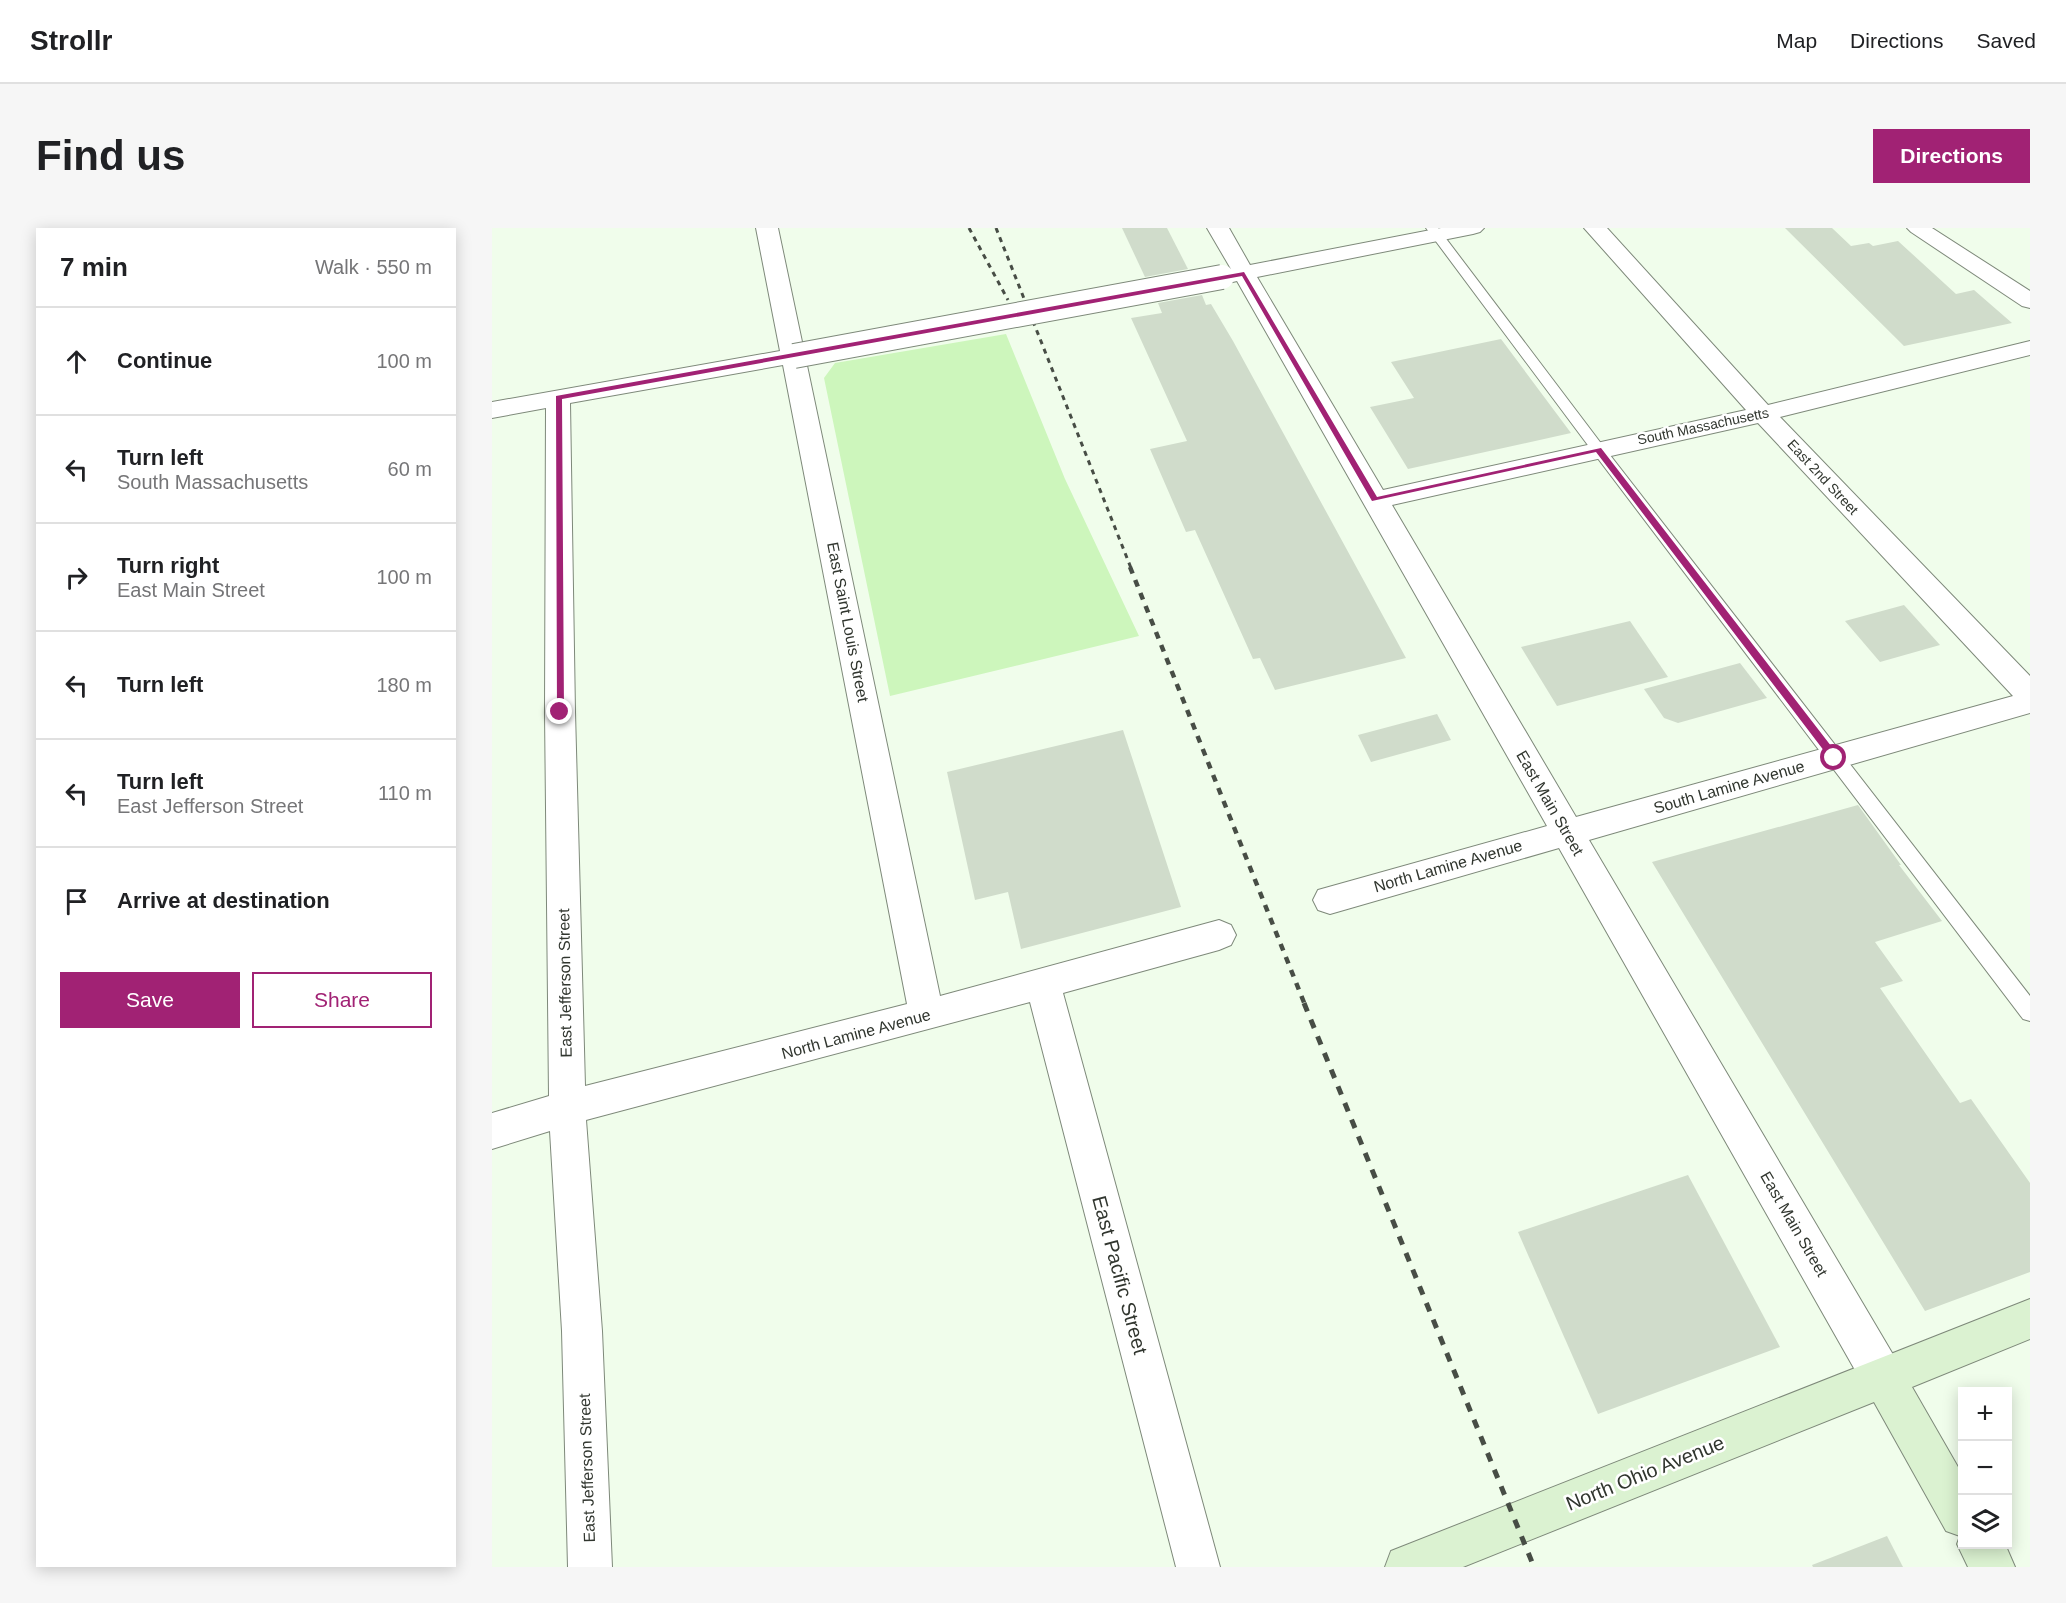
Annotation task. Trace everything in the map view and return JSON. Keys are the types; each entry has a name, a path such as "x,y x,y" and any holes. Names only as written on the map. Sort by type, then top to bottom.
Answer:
{"main road":[{"name":"North Ohio Avenue","path":"1407,1567 2030,1319"},
{"path":"1883,1378 1958,1508"},
{"path":"1982,1549 1993,1567"}],"street":[{"name":"East Saint Louis Street","path":"767,228 927,1015"},
{"name":"East Main Street","path":"1218,228 1233,275 1375,500 1883,1378"},
{"path":"492,410 1233,275 1434,232 1473,228"},
{"name":"East 2nd Street","path":"1595,228 1763,414 2030,695"},
{"path":"1918,228 2030,301"},
{"name":"South Massachusetts","path":"1375,500 1763,414 2030,348"},
{"name":"East Jefferson Street","path":"558,398 560,700 567,1108 582,1330 590,1567"},
{"name":"South Lamine Avenue","path":"1567,832 2030,702"},
{"name":"North Lamine Avenue","path":"1330,900 1567,832"},
{"name":"North Lamine Avenue","path":"492,1131 567,1108 927,1015 1219,935"},
{"name":"East Pacific Street","path":"1043,984 1197,1567"}],"lane":[{"path":"1434,232 2030,1012"}],"green space":[{"path":"1006,334 1065,479 1139,636 890,696 824,378 835,363"}],"building":[{"path":"1122,228 1167,228 1188,269 1145,277"},
{"path":"1785,228 1832,228 1851,246 1869,243 1873,246 1898,241 1956,294 1974,290 2012,323 1904,346"},
{"path":"1202,295 1206,305 1211,304 1233,341 1406,658 1275,690 1260,658 1253,659 1195,530 1186,532 1150,449 1187,441 1131,318 1162,313 1158,303"},
{"path":"1501,339 1571,433 1408,469 1370,407 1414,398 1391,362"},
{"path":"1904,605 1940,645 1880,662 1845,621"},
{"path":"1630,621 1668,677 1557,706 1521,647"},
{"path":"1740,663 1767,698 1678,723 1664,718 1644,689"},
{"path":"1437,714 1451,740 1371,762 1358,735"},
{"path":"1123,730 1181,907 1021,949 1008,892 975,900 947,772"},
{"path":"1858,805 1901,865 1899,865 1942,921 1875,942 1903,981 1880,988 1960,1103 1971,1099 2030,1183 2030,1272 1925,1311 1652,862"},
{"path":"1688,1175 1780,1347 1598,1414 1518,1232"},
{"path":"1887,1536 1903,1567 1813,1567 1812,1565"}],"railway":[{"path":"969,228 1008,300"},
{"path":"996,228 1131,568"},
{"path":"1130,567 1305,1005"},
{"path":"1304,1003 1534,1567"}],"route":[{"path":"560,712 558,398 1244,273 1375,500 1598,449 1834,758"}]}
